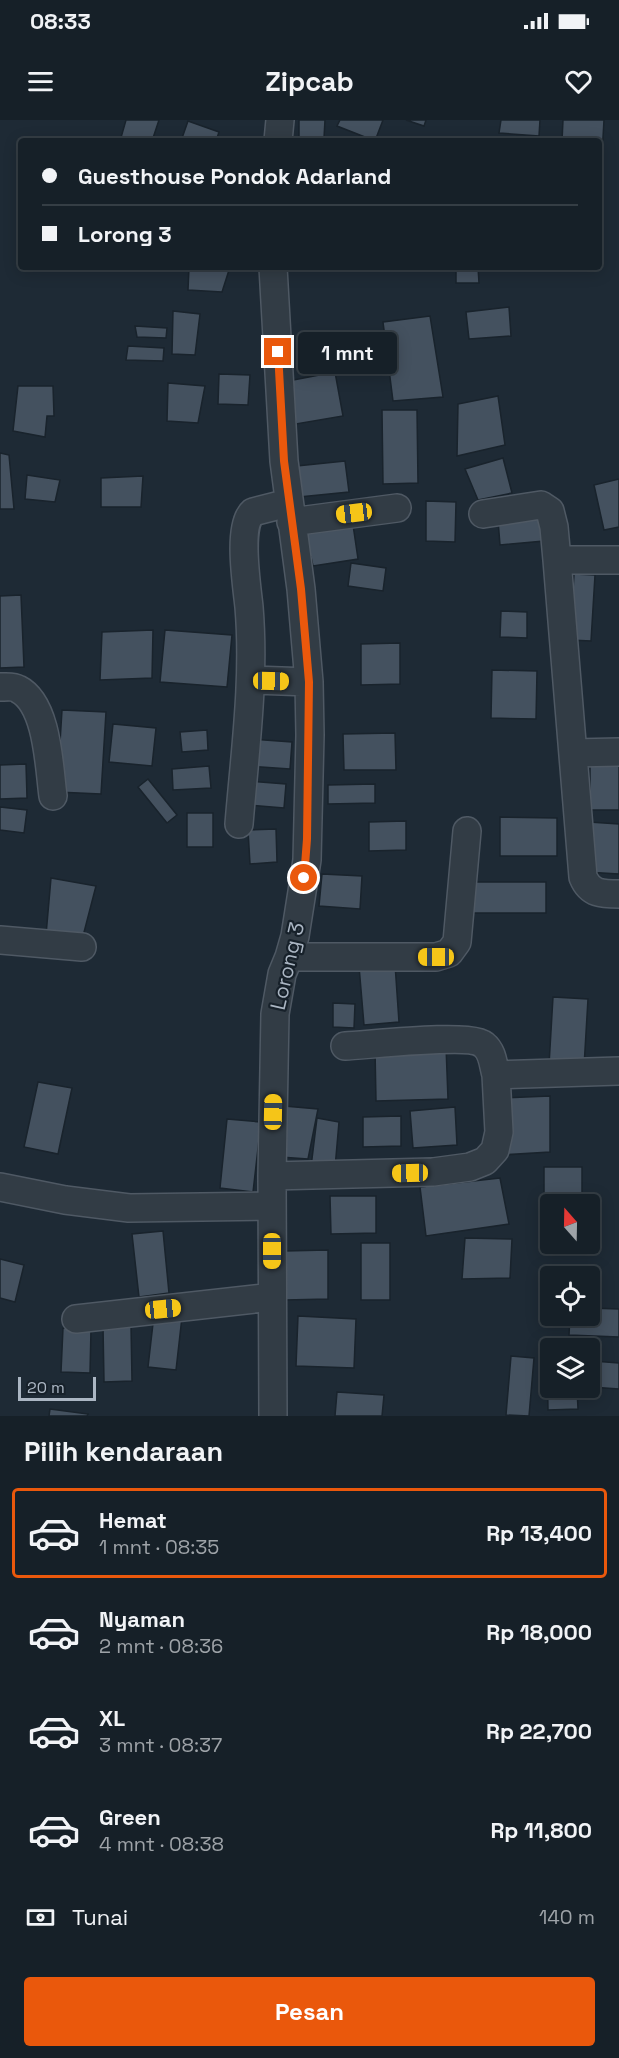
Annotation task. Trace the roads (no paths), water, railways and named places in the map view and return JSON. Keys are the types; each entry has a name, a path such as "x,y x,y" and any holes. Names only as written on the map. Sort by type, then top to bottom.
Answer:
{"street":[{"path":"278,138 280,120"},
{"name":"Lorong 3","path":"273,270 284,461 301,589 309,682 310,735 307,860 299,914 276,1004 272,1176 273,1416"},
{"path":"483,514 541,505 550,512 557,560 583,877 587,886 594,892 619,894"},
{"path":"239,824 252,680 252,643 245,564 248,519 253,512 397,508"},
{"path":"557,560 619,560"},
{"path":"252,680 309,682"},
{"path":"0,687 17,688 28,695 33,704 44,732 53,796"},
{"path":"573,753 619,752"},
{"path":"289,957 436,957 449,953 457,942 466,831"},
{"path":"0,940 82,947"},
{"path":"272,1176 433,1172 470,1167 485,1161 495,1150 499,1132 496,1075 490,1052 479,1042 454,1040 345,1046"},
{"path":"496,1075 619,1071"},
{"path":"0,1187 57,1199 129,1208 272,1206"},
{"path":"76,1319 272,1297"}]}
